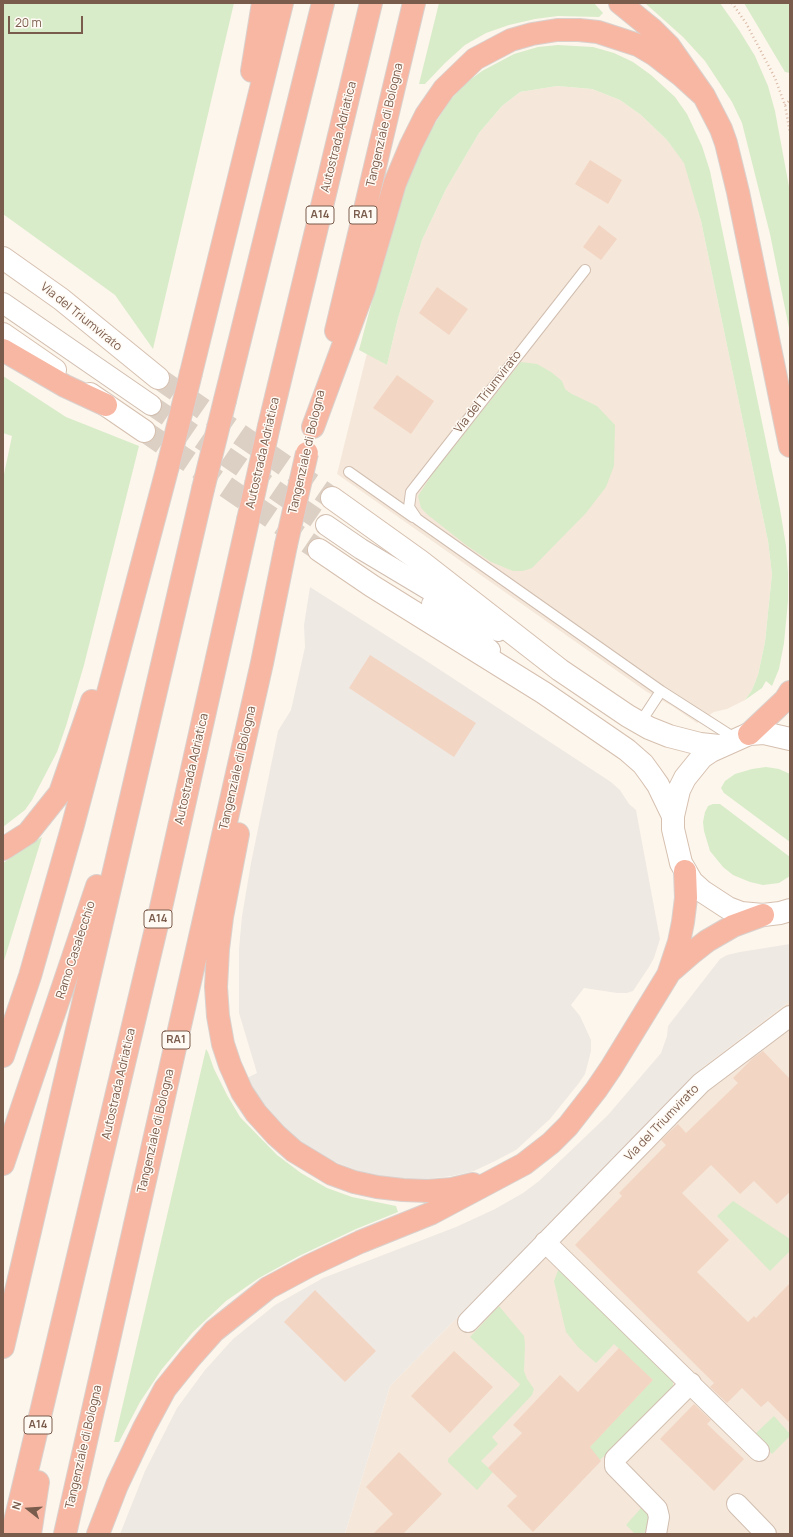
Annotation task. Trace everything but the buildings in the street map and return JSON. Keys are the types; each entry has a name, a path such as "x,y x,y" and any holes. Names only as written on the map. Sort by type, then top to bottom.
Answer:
{"highway":[{"path":"209,297 252,72 263,3"},
{"path":"3,1056 30,976 71,832 168,466 282,3"},
{"path":"3,1347 203,489 322,3"},
{"name":"Autostrada Adriatica","path":"12,1534 160,912 269,426 371,3"},
{"name":"Tangenziale di Bologna","path":"65,1534 262,662 286,545 414,3"},
{"path":"620,3 652,29 669,46 704,96 720,129 732,167 790,446"},
{"path":"313,427 364,289 395,183 411,145 426,115 444,89 475,59 511,40 532,34 557,30 598,32 638,45 655,55 682,76 704,96"},
{"path":"3,350 65,386 106,405"},
{"path":"3,849 28,833 60,793 151,530"},
{"path":"262,662 238,833 222,917 218,949 216,987 218,1016 223,1044 230,1065 242,1092 256,1113 276,1135 294,1151 332,1174 354,1182 377,1187 427,1191 452,1189 508,1173"},
{"path":"735,740 785,700 790,692"},
{"name":"Ramo Casalecchio","path":"3,1164 88,915 145,734"},
{"path":"98,1534 117,1485 144,1428 165,1389 214,1331 268,1288 309,1266 360,1242 432,1213 508,1173 537,1154 551,1143 568,1126 600,1085 668,975 679,942 683,922 686,898 685,871"},
{"path":"668,975 692,952 707,941 733,926 763,915"},
{"name":"A14","path":"30,1534 64,1316"}],"main road":[{"name":"Via del Triumvirato","path":"3,258 61,299 158,378"},
{"path":"3,334 144,431"},
{"path":"332,498 420,561 560,670 640,723 669,736 700,744 735,740 764,733 790,739"},
{"path":"320,550 384,594 544,693 607,735 637,758 658,785 672,816"},
{"path":"735,740 702,757 685,778 679,790 672,816 676,848 680,863 692,882 702,891 728,908 741,913 763,915 790,910"}],"street":[{"path":"3,303 151,405"},
{"path":"326,525 361,549 560,670"},
{"path":"361,549 544,693"},
{"name":"Via del Triumvirato","path":"468,1322 701,1083 790,1016"},
{"path":"545,1242 759,1450"},
{"path":"656,1534 659,1517 657,1509 615,1466 615,1459 691,1383"},
{"path":"737,1504 766,1534"}],"lane":[{"name":"Via del Triumvirato","path":"417,519 409,507 411,492 585,270"},
{"path":"349,472 661,691 735,740"},
{"path":"640,723 661,691"}],"path":[{"path":"732,3 746,23 775,78 785,106 790,133"},
{"path":"785,106 790,100"}],"shaded area":[{"path":"557,86 592,89 620,100 641,115 667,140 685,163 701,221 768,541 772,574 765,642 758,675 752,690 745,700 727,709 714,712 697,723 672,706 647,692 337,474 367,353 387,365 398,318 422,240 446,189 479,133 502,106 520,92"},
{"path":"310,587 425,660 611,782 620,790 629,804 636,810 660,939 654,958 633,991 627,993 617,993 584,988 571,1005 580,1016 591,1040 591,1051 585,1074 550,1119 516,1150 474,1171 452,1176 426,1179 400,1179 364,1173 338,1163 326,1158 306,1146 280,1124 263,1104 247,1078 257,1073 239,1013 239,949 242,916 251,863 278,731 291,710 305,647 304,625"},
{"path":"790,944 790,1001 702,1068 390,1386 345,1534 120,1534 145,1471 177,1408 205,1370 233,1339 275,1305 323,1278 456,1227 495,1209 523,1193 539,1181 608,1115 661,1053 667,1036 668,1026 720,959 727,955 740,952"},
{"path":"790,1001 790,1534 345,1534 390,1386 702,1068"}],"green space":[{"path":"3,3 234,3 153,349 115,295 3,214"},
{"path":"439,3 594,3 603,13 599,17 558,16 535,19 509,25 486,33 465,45 425,84 419,84"},
{"path":"645,3 720,3 755,56 768,86 775,111 790,192 790,333 770,234 742,123 732,102 705,61 683,37"},
{"path":"744,3 790,3 790,73 785,72"},
{"path":"558,45 593,47 614,53 633,62 651,75 675,97 687,114 702,146 710,171 780,509 786,546 788,573 788,601 784,643 779,669 772,686 766,681 762,688 745,700 752,690 758,675 765,642 772,574 768,541 701,221 684,163 667,140 641,115 620,100 592,89 557,86 520,92 502,106 479,133 446,189 422,240 398,318 387,365 359,350 383,260 404,191 419,153 432,128 451,99 466,83 482,71 514,54 538,47"},
{"path":"521,362 537,364 551,372 562,381 565,389 597,406 615,425 614,466 606,487 586,513 532,568 523,571 513,571 491,562 466,545 428,515 421,508 418,496 433,473"},
{"path":"3,376 66,417 139,446 84,665 57,752 32,800 25,810 3,827 3,479 12,436 3,433"},
{"path":"766,767 779,769 790,774 790,842 724,793 721,788 725,781 735,774"},
{"path":"720,804 790,857 790,876 779,883 763,885 750,882 733,875 723,867 710,851 704,831 703,822 705,812 708,806"},
{"path":"42,837 3,964 3,863"},
{"path":"206,1049 227,1095 240,1117 277,1155 301,1173 327,1188 352,1197 396,1206 398,1212 356,1229 299,1256 259,1278 226,1301 193,1332 162,1369 140,1402 119,1442 114,1442"},
{"path":"733,1201 790,1239 790,1251 770,1271 717,1216"},
{"path":"559,1268 673,1381 673,1387 671,1390 600,1460 588,1449 653,1380 614,1344 596,1363 578,1347 566,1332 554,1281"},
{"path":"499,1306 524,1336 524,1371 527,1379 534,1389 532,1395 492,1437 498,1444 481,1461 493,1472 477,1490 448,1462 448,1459 520,1384 470,1337"},
{"path":"774,1416 790,1434 790,1436 772,1454 754,1435"},
{"path":"642,1507 649,1515 646,1529 644,1534 635,1534 626,1525"}],"tunnel":[{"path":"158,378 332,498"},
{"path":"151,405 326,525"},
{"path":"144,431 319,550"}]}
